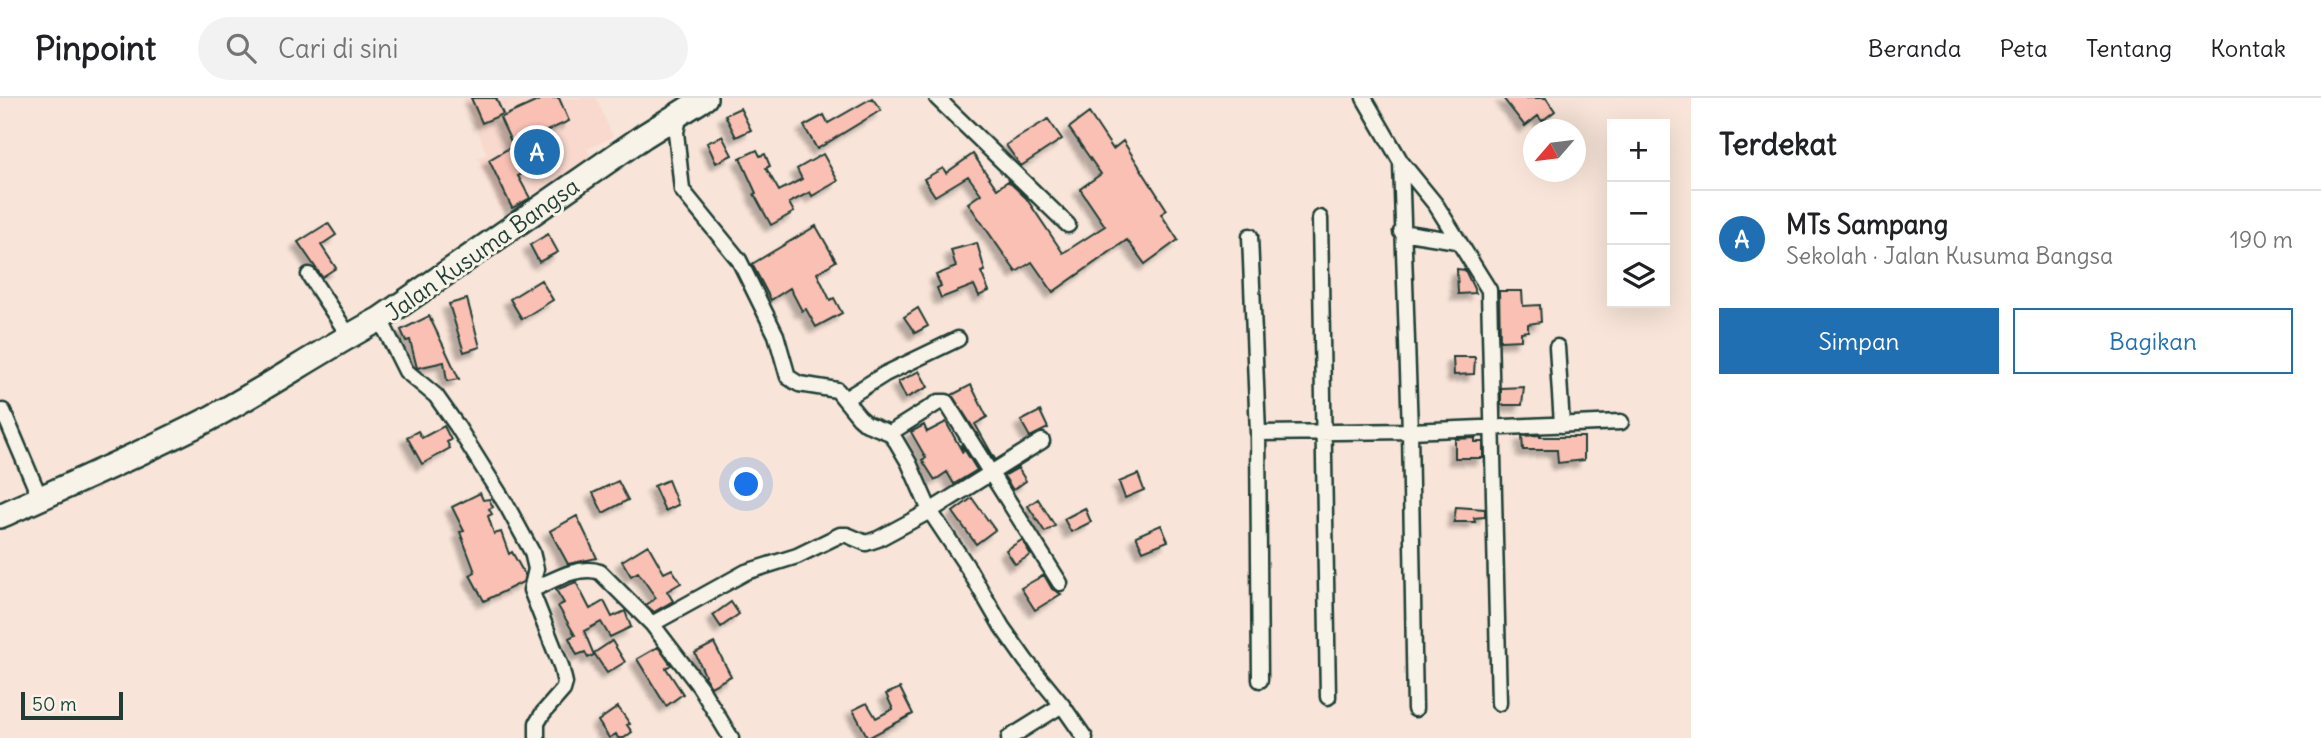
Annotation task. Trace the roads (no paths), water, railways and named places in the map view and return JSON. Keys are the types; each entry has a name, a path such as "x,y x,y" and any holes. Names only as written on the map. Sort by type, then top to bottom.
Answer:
{"main road":[{"name":"Jalan Kusuma Bangsa","path":"0,516 211,418 380,319 644,136 705,98"}],"street":[{"path":"937,98 1068,225"},
{"path":"1364,98 1401,162 1436,205 1489,290 1499,703"},
{"path":"680,114 676,132 682,190 738,260 776,335 788,377 799,384 836,389 867,424 890,433 909,463 930,510 1015,646 1085,738"},
{"path":"1401,162 1401,232 1410,431 1415,709"},
{"path":"1321,218 1322,432 1328,697"},
{"path":"1401,232 1457,240"},
{"path":"1250,236 1258,433 1260,680"},
{"path":"309,275 349,336"},
{"path":"380,319 406,371 436,396 507,506 535,562 536,576 531,590 565,683 563,690 542,713 537,723 537,738"},
{"path":"845,399 885,374 958,339"},
{"path":"1557,347 1562,425"},
{"path":"890,433 939,402 946,402 1060,583"},
{"path":"4,411 40,498"},
{"path":"1258,433 1410,431 1622,422"},
{"path":"652,624 746,572 797,556 840,535 870,543 930,510 1042,440"},
{"path":"531,590 570,573 595,570 604,575 652,624 700,687 731,738"},
{"path":"1009,738 1062,705"}],"place":[{"name":"MTs Sampang","path":"537,152"}]}
